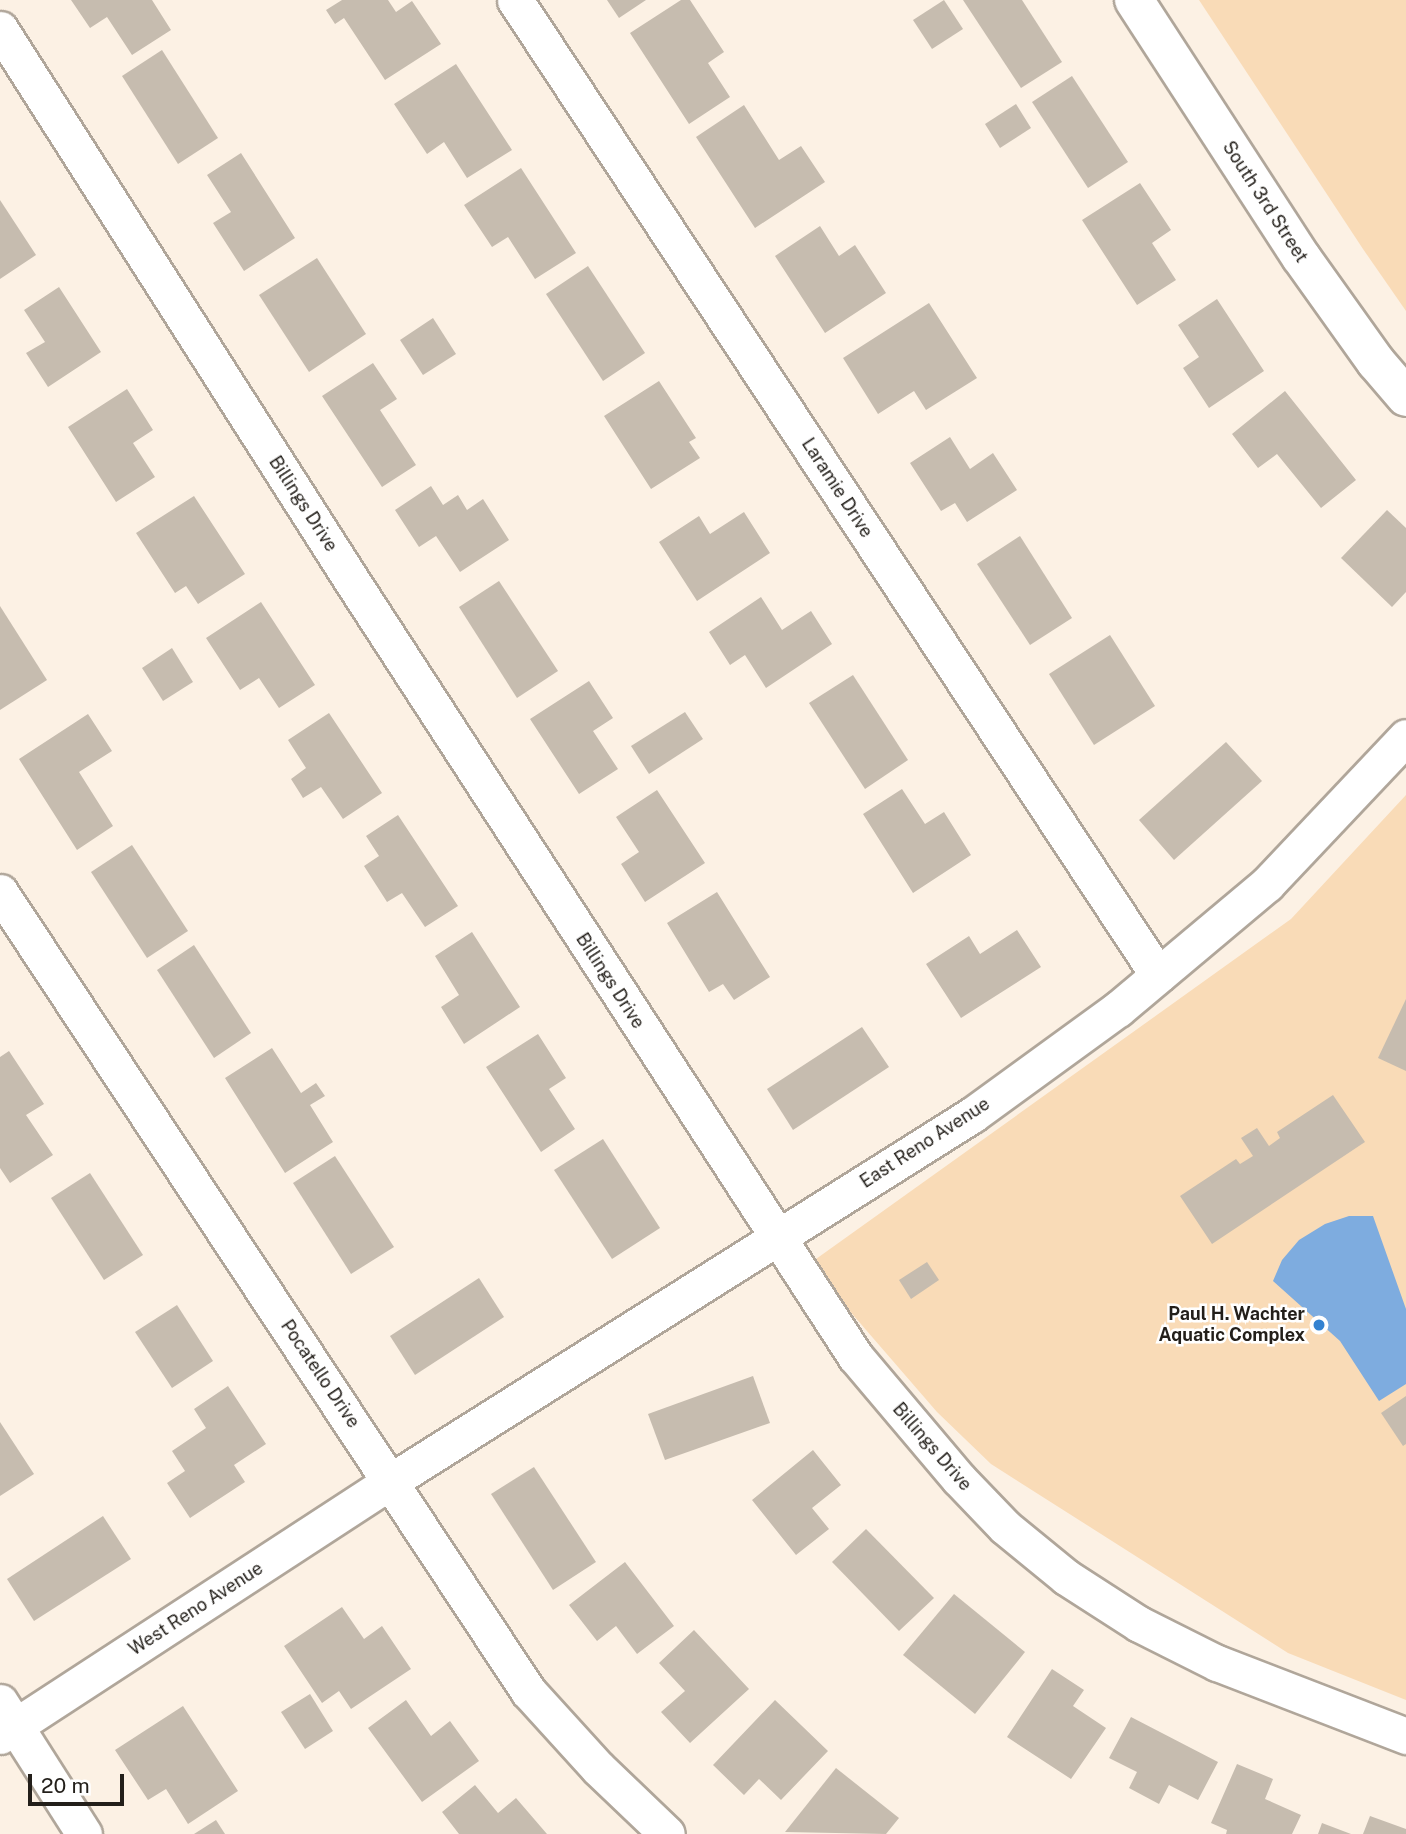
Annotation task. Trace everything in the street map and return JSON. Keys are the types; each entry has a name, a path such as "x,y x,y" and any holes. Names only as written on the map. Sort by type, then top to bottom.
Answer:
{"street":[{"name":"Laramie Drive","path":"515,0 1158,975"},
{"name":"South 3rd Street","path":"1134,0 1301,257 1376,362 1406,397"},
{"name":"Billings Drive","path":"0,29 855,1356 959,1479 1005,1527 1066,1577 1139,1624 1217,1663 1406,1736"},
{"name":"East Reno Avenue","path":"391,1482 972,1115 1158,975 1267,884 1406,737"},
{"name":"Pocatello Drive","path":"0,892 528,1691 597,1768 667,1834"},
{"name":"West Reno Avenue","path":"5,1722 391,1482"},
{"path":"5,1722 83,1834"}],"shaded area":[{"path":"1199,0 1406,0 1406,311 1363,249"},
{"path":"1406,795 1406,1700 1288,1653 991,1464 937,1412 809,1264 1291,919"}],"water":[{"path":"1349,1216 1373,1216 1406,1309 1406,1384 1379,1401 1340,1341 1273,1281 1282,1260 1299,1240 1325,1224"}],"building":[{"path":"71,0 152,0 171,30 132,55 107,17 90,28"},
{"path":"342,0 388,0 396,12 412,1 441,44 385,80 344,18 335,24 326,10"},
{"path":"607,0 646,0 619,18"},
{"path":"681,0 690,0 724,52 708,63 730,97 689,124 630,33"},
{"path":"944,0 963,29 932,49 913,20"},
{"path":"963,0 1022,0 1062,62 1021,88"},
{"path":"162,50 218,138 178,164 122,76"},
{"path":"456,64 512,150 467,178 444,142 427,154 394,104"},
{"path":"1072,76 1128,162 1088,188 1032,102"},
{"path":"1016,104 1031,128 1000,148 985,124"},
{"path":"744,105 779,160 801,146 825,182 755,228 696,137"},
{"path":"241,153 295,238 244,271 213,223 231,212 207,175"},
{"path":"521,168 576,253 535,279 508,237 492,247 464,205"},
{"path":"1140,183 1171,230 1152,243 1176,280 1137,305 1082,220"},
{"path":"0,200 36,255 0,279"},
{"path":"820,226 839,256 855,245 886,293 825,333 775,256"},
{"path":"317,258 366,334 309,372 259,295"},
{"path":"588,266 645,353 603,381 546,294"},
{"path":"59,287 101,352 48,387 26,353 45,342 24,310"},
{"path":"1217,299 1264,371 1209,408 1183,368 1199,357 1178,325"},
{"path":"929,303 977,378 926,410 914,391 878,414 843,358"},
{"path":"433,318 456,354 423,375 400,340"},
{"path":"373,363 397,399 380,410 416,465 382,487 322,396"},
{"path":"659,381 696,438 689,442 700,458 651,489 604,416"},
{"path":"127,389 153,430 133,443 155,477 116,502 68,427"},
{"path":"1285,391 1356,480 1321,508 1277,454 1258,468 1232,434"},
{"path":"950,437 970,469 993,453 1017,490 967,522 955,503 941,511 910,463"},
{"path":"431,486 443,505 458,495 467,510 483,499 509,540 460,572 436,536 419,547 395,510"},
{"path":"194,496 245,574 198,604 186,586 175,593 136,533"},
{"path":"1387,510 1406,528 1406,592 1392,607 1341,558"},
{"path":"744,512 770,553 697,601 659,542 699,516 710,534"},
{"path":"1020,536 1072,618 1030,645 977,564"},
{"path":"499,581 558,671 517,698 459,607"},
{"path":"761,597 782,630 811,611 832,644 766,688 745,655 730,665 709,632"},
{"path":"261,602 315,685 279,708 259,678 240,690 206,638"},
{"path":"0,606 47,680 0,710"},
{"path":"1110,635 1155,706 1094,745 1049,674"},
{"path":"172,648 193,682 163,701 142,668"},
{"path":"853,675 908,760 865,789 809,703"},
{"path":"589,681 613,718 593,731 618,769 579,794 530,719"},
{"path":"685,712 703,739 649,774 631,746"},
{"path":"329,713 382,793 343,819 321,787 303,798 291,779 306,768 288,740"},
{"path":"88,714 112,751 79,772 113,826 77,850 19,759"},
{"path":"1226,742 1262,781 1174,860 1139,820"},
{"path":"902,789 925,824 944,812 971,855 913,893 863,814"},
{"path":"657,790 705,863 645,902 621,864 639,852 616,817"},
{"path":"398,815 458,906 425,927 402,893 387,902 364,866 379,856 366,836"},
{"path":"132,845 188,931 147,958 91,872"},
{"path":"717,892 770,977 734,1000 723,984 709,992 667,923"},
{"path":"1017,930 1041,967 961,1018 926,964 969,936 980,954"},
{"path":"472,932 520,1007 464,1044 441,1007 459,995 435,956"},
{"path":"194,945 251,1033 214,1058 157,970"},
{"path":"1406,999 1406,1071 1378,1058"},
{"path":"862,1027 889,1067 793,1130 767,1089"},
{"path":"538,1034 566,1078 549,1089 575,1129 541,1152 486,1067"},
{"path":"272,1048 301,1093 316,1083 325,1096 310,1105 333,1142 285,1173 225,1078"},
{"path":"9,1051 44,1104 26,1115 53,1155 10,1183 0,1168 0,1057"},
{"path":"1333,1095 1365,1142 1212,1244 1180,1196 1236,1159 1240,1164 1253,1156 1241,1138 1257,1128 1269,1146 1280,1138 1277,1132"},
{"path":"603,1139 660,1228 612,1259 554,1170"},
{"path":"335,1156 394,1247 351,1274 293,1183"},
{"path":"90,1173 143,1255 104,1280 51,1198"},
{"path":"927,1262 939,1280 911,1299 899,1280"},
{"path":"479,1278 504,1317 415,1375 390,1336"},
{"path":"177,1305 213,1361 172,1388 135,1332"},
{"path":"753,1376 770,1423 665,1460 648,1414"},
{"path":"228,1386 266,1444 234,1465 245,1482 190,1518 167,1483 185,1471 172,1451 206,1428 194,1409"},
{"path":"1406,1396 1406,1444 1403,1446 1381,1413"},
{"path":"0,1422 34,1474 0,1496"},
{"path":"813,1450 841,1485 812,1508 829,1529 796,1555 752,1500"},
{"path":"534,1467 596,1562 553,1590 491,1494"},
{"path":"103,1516 131,1559 34,1621 7,1579"},
{"path":"866,1529 934,1598 899,1631 832,1562"},
{"path":"625,1562 674,1626 637,1654 616,1626 597,1641 569,1605"},
{"path":"954,1594 1025,1652 975,1714 903,1655"},
{"path":"342,1607 364,1639 382,1626 411,1669 351,1709 339,1691 322,1703 284,1646"},
{"path":"694,1630 749,1689 690,1743 661,1712 685,1691 659,1663"},
{"path":"1052,1669 1084,1690 1073,1706 1106,1728 1071,1779 1007,1737"},
{"path":"310,1694 333,1731 305,1749 281,1712"},
{"path":"406,1700 431,1736 450,1721 479,1761 422,1802 368,1728"},
{"path":"775,1700 828,1751 781,1800 759,1779 744,1795 713,1765"},
{"path":"183,1706 238,1791 188,1824 166,1789 148,1800 115,1750"},
{"path":"1131,1717 1218,1762 1198,1800 1169,1785 1159,1804 1129,1788 1137,1772 1109,1758"},
{"path":"1237,1764 1273,1779 1265,1799 1301,1815 1292,1834 1226,1834 1227,1830 1211,1823"},
{"path":"836,1768 899,1818 886,1834 785,1832"},
{"path":"475,1785 498,1813 516,1798 547,1834 459,1834 442,1812"},
{"path":"1370,1816 1406,1829 1406,1834 1363,1834"},
{"path":"216,1820 225,1834 194,1834"},
{"path":"1322,1823 1351,1834 1318,1834"}],"place":[{"name":"Paul H. Wachter Aquatic Complex","path":"1319,1325"}]}
